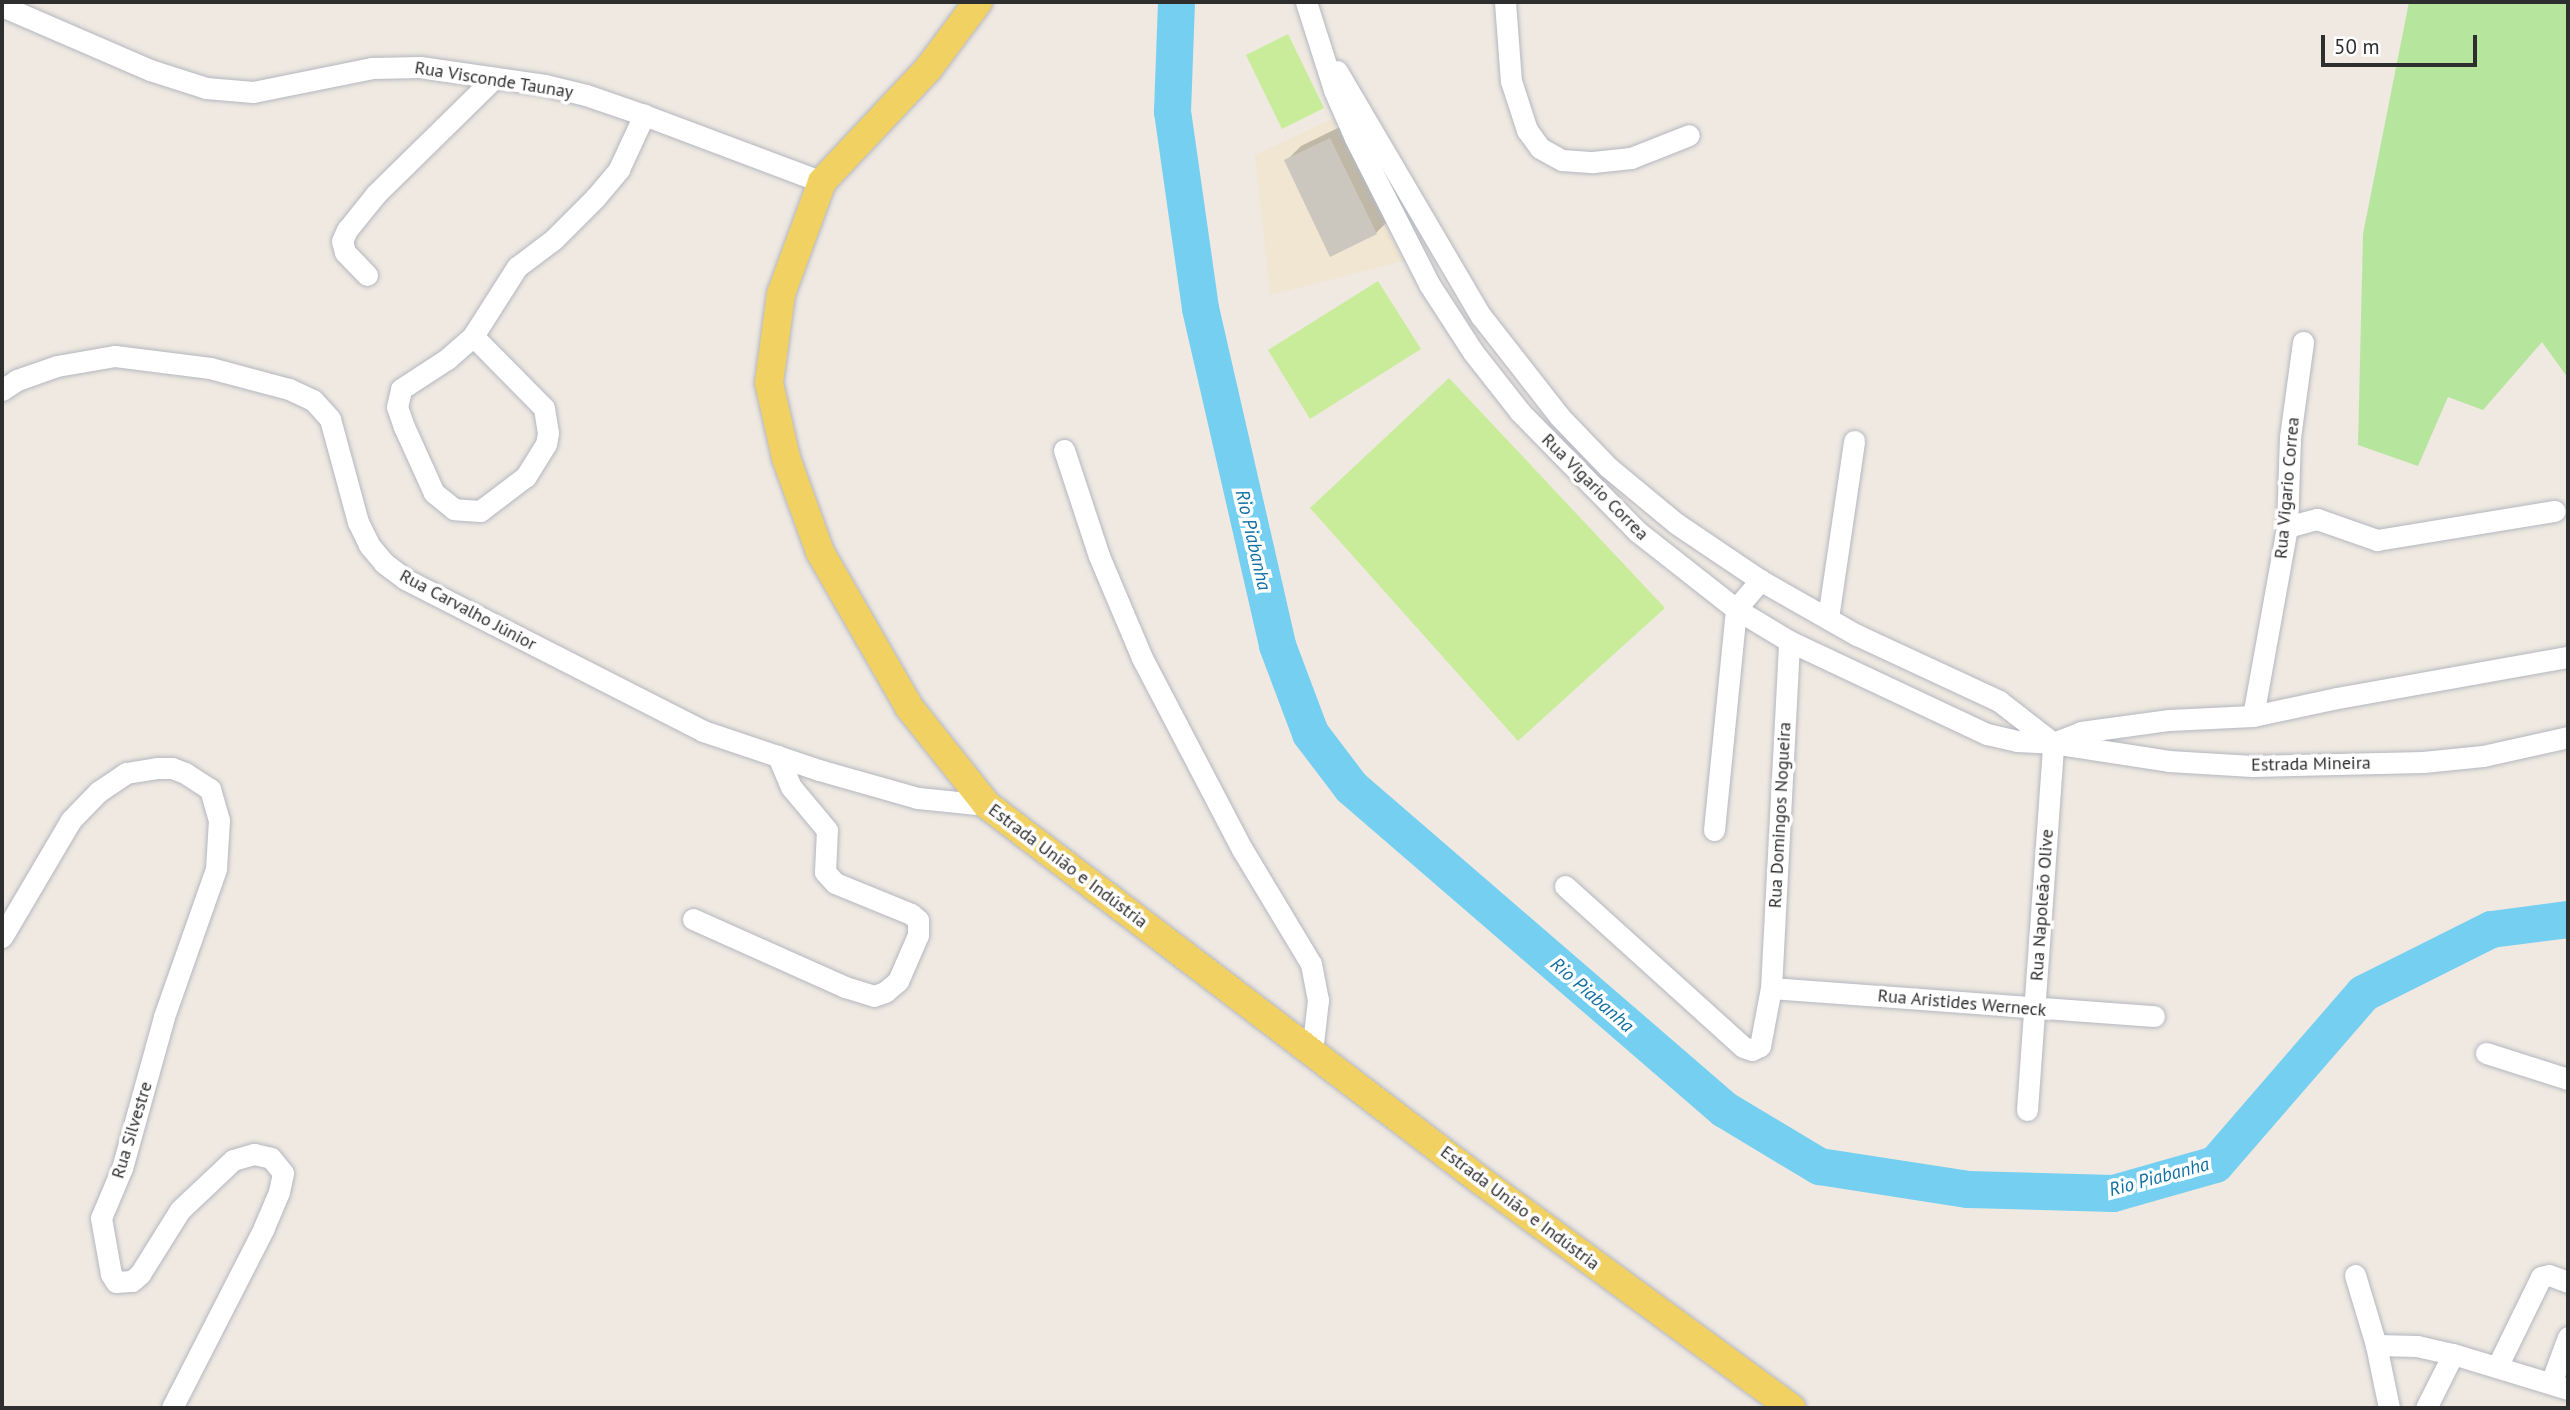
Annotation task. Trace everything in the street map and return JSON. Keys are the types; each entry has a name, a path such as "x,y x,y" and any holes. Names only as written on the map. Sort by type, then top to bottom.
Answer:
{"main road":[{"name":"Estrada União e Indústria","path":"978,2 928,69 822,182 781,294 769,383 786,458 820,552 909,707 987,805 1491,1188 1791,1408"}],"street":[{"name":"Rua Vigario Correa","path":"1306,2 1315,38 1355,138 1429,284 1455,325 1520,412 1638,533 1736,609 1789,641 1987,734 2053,743 2081,732 2136,724 2253,716 2337,698 2568,657"},
{"path":"1505,2 1511,81 1527,130 1540,148 1562,160 1593,162 1630,158 1689,135"},
{"name":"Rua Visconde Taunay","path":"2,6 150,70 206,88 253,92 372,68 420,66 586,95 822,182"},
{"name":"Rua Vigario Correa","path":"1315,38 1481,316 1559,416 1608,467 1677,524 1760,580 1828,618 1999,701 2053,743"},
{"path":"367,275 345,252 342,242 347,230 376,194 494,78"},
{"path":"473,336 544,408 548,433 546,444 525,477 480,511 454,509 434,493 397,407 401,389 447,359 473,336 517,267 554,239 595,198 619,169 644,115"},
{"path":"1455,325 1481,316"},
{"name":"Rua Vigario Correa","path":"2253,716 2287,527 2290,437 2303,342"},
{"name":"Rua Carvalho Júnior","path":"2,390 16,380 57,366 115,356 210,368 289,389 313,400 330,419 363,533 384,563 405,579 703,731 918,798 987,805"},
{"path":"1828,618 1854,441"},
{"path":"1064,450 1099,556 1142,658 1241,849 1311,964 1318,1000 1311,1052"},
{"path":"2287,527 2317,519 2377,540 2555,511"},
{"path":"1714,830 1736,609 1760,580"},
{"name":"Rua Domingos Nogueira","path":"1565,886 1743,1047 1752,1050 1760,1046 1771,988 1789,641"},
{"name":"Estrada Mineira","path":"2053,743 2169,761 2252,765 2423,762 2483,756 2568,737"},
{"name":"Rua Napoleão Olive","path":"2027,1110 2053,743"},
{"path":"693,919 845,987 874,996 885,992 898,981 918,935 918,920 911,914 835,883 825,873 827,830 791,787 778,756"},
{"name":"Rua Silvestre","path":"2,936 71,820 98,792 126,773 157,768 172,768 185,773 210,789 219,820 216,869 164,1017 122,1168 101,1218 111,1273 116,1282 132,1281 140,1274 180,1210 233,1160 254,1154 271,1158 283,1173 279,1192 264,1228 172,1408"},
{"name":"Rua Aristides Werneck","path":"1771,988 2154,1016"},
{"path":"2486,1053 2568,1079"},
{"path":"2355,1275 2376,1346 2389,1408"},
{"path":"2497,1367 2540,1277 2549,1275 2568,1282"},
{"path":"2376,1346 2417,1346 2560,1386 2568,1337"},
{"path":"2426,1408 2453,1354"}],"shaded area":[{"path":"1332,119 1403,261 1270,295 1255,155"}],"green space":[{"path":"2409,2 2568,2 2568,378 2542,342 2483,410 2448,397 2418,466 2358,445 2363,234"},
{"path":"1288,34 1324,108 1282,129 1246,55"},
{"path":"1378,281 1421,349 1310,419 1268,350"},
{"path":"1449,378 1665,608 1518,741 1310,508"}],"building":[{"path":"1330,138 1377,234 1330,257 1284,160"}],"waterway":[{"name":"Rio Piabanha","path":"1176,2 1172,111 1200,308 1277,645 1310,733 1351,787 1724,1109 1819,1166 1968,1189 2113,1193 2215,1164 2363,993 2491,929 2568,919"}]}
